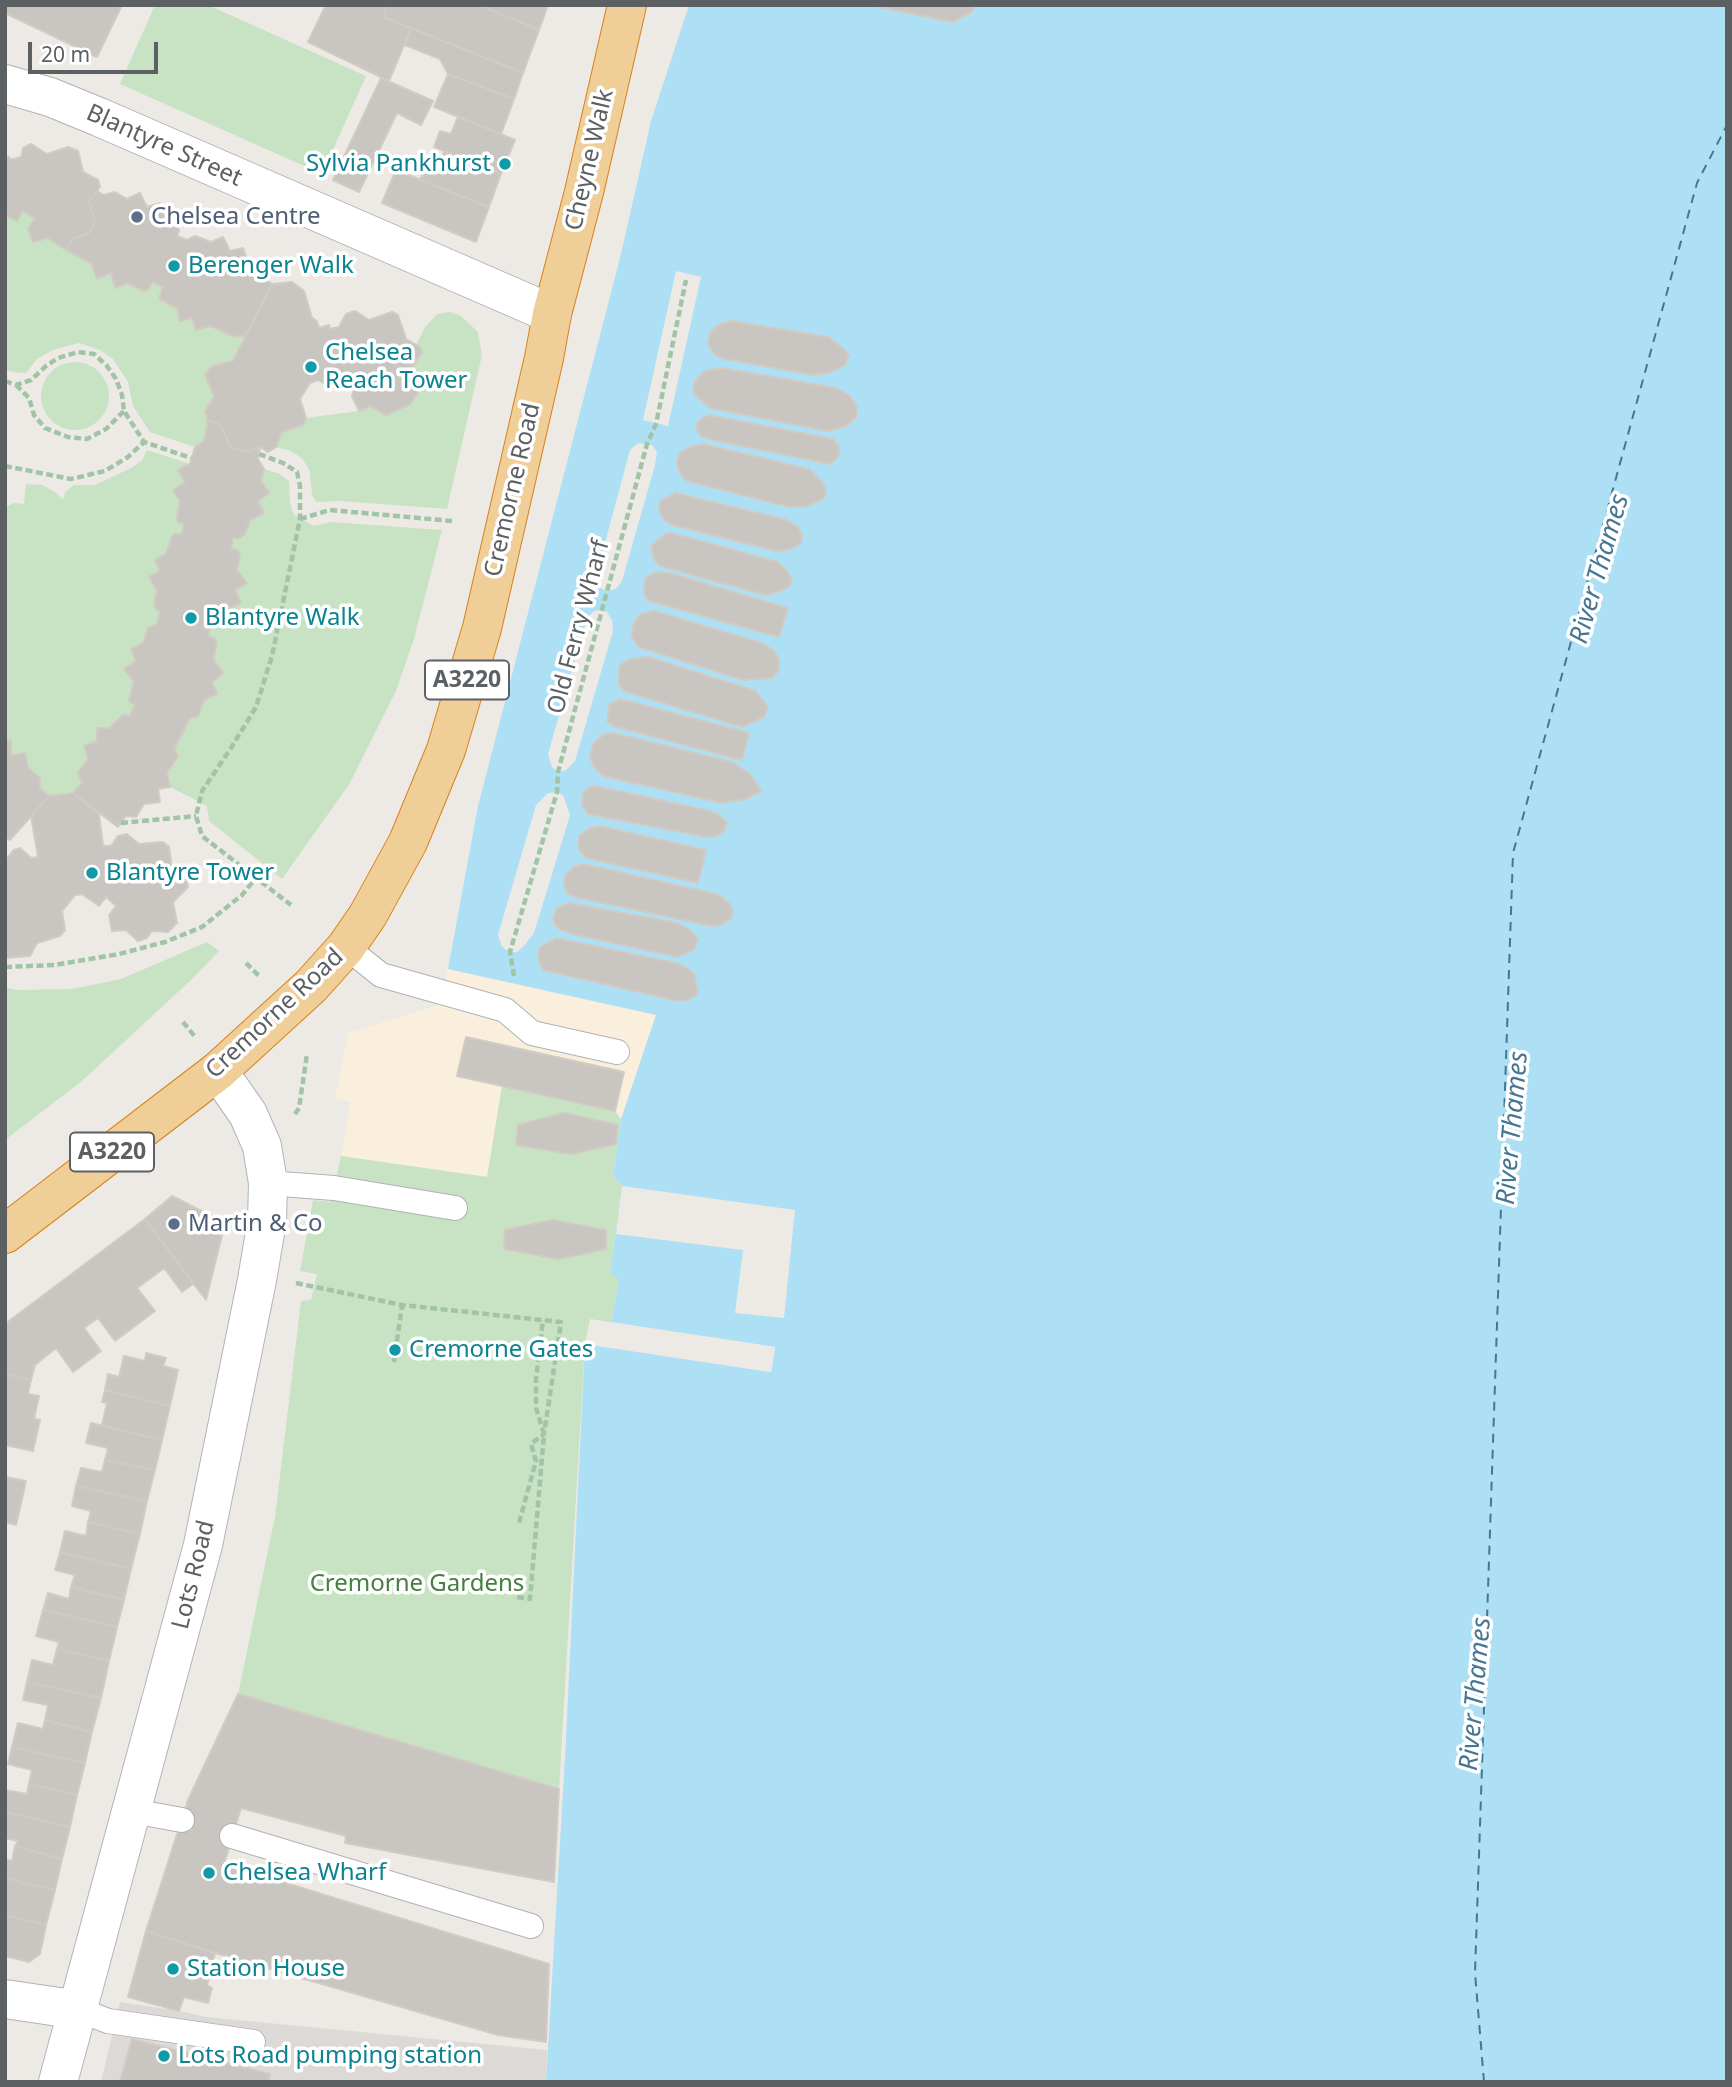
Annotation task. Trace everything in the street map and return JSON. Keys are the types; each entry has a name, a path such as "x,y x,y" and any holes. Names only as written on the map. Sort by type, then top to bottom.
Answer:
{"highway":[{"name":"Cheyne Walk","path":"552,314 584,192 627,5"},
{"name":"Cremorne Road","path":"5,1234 209,1056 304,993 346,947 368,915 408,842 446,750 481,628 552,314"}],"street":[{"name":"Blantyre Street","path":"5,84 50,97 99,117 552,314"},
{"name":"Lots Road","path":"58,2082 203,1545 267,1221 268,1182 262,1146 248,1114 209,1056"},
{"path":"5,1999 79,2010"}],"lane":[{"path":"346,947 381,975 505,1010 532,1033 617,1052"},
{"path":"268,1182 334,1188 455,1208"},
{"path":"132,1811 181,1820"},
{"path":"232,1836 531,1926"},
{"path":"79,2010 107,2021 253,2042"}],"path":[{"name":"Old Ferry Wharf","path":"515,983 510,952 557,792 558,772 647,444 656,424 687,280"},
{"path":"16,385 31,380 58,358 79,352 94,354 116,379 124,411 144,442 191,458"},
{"path":"5,381 16,385 29,398 34,415 45,428 68,438 87,439 106,429 124,411"},
{"path":"5,466 71,479 105,471 128,457 144,442"},
{"path":"259,454 283,463 297,472 300,486 300,519 272,656 256,707 202,791 196,816 202,836 291,905"},
{"path":"300,519 330,510 452,522"},
{"path":"121,822 196,816"},
{"path":"5,967 54,965 120,954 165,942 202,928 242,895 256,879"},
{"path":"246,963 265,982"},
{"path":"183,1022 209,1056"},
{"path":"257,1280 289,1282 402,1305 561,1322 544,1434 530,1599 517,1597"},
{"path":"394,1362 402,1305"},
{"path":"543,1320 536,1379 536,1408 544,1434"},
{"path":"519,1523 536,1461 531,1444 544,1434"}],"shaded area":[{"path":"448,969 657,1015 621,1119 502,1086 488,1177 341,1156 351,1102 335,1099 348,1033 436,1006"},
{"path":"120,2002 206,2017 547,2050 546,2082 101,2082"}],"green space":[{"path":"155,5 208,5 366,76 322,174 120,84"},
{"path":"23,211 35,218 28,229 33,241 48,238 91,263 97,279 111,273 115,287 127,283 144,291 153,282 163,287 161,299 177,308 180,320 192,318 196,330 211,326 235,337 246,335 233,361 212,366 205,374 214,396 205,412 208,420 204,441 195,447 150,432 133,406 128,382 113,359 100,350 79,343 53,350 37,359 26,373 5,369 5,215 17,221"},
{"path":"450,312 461,316 478,332 482,355 447,509 340,501 316,502 312,495 310,472 302,458 291,451 276,447 282,432 303,425 306,418 359,411 371,406 386,415 410,404 419,391 411,368 422,353 416,345 425,327 437,314"},
{"path":"75,362 88,365 99,372 106,383 109,396 106,409 99,420 88,427 75,430 62,427 51,420 44,409 41,396 44,383 51,372 62,365"},
{"path":"147,450 190,464 179,470 185,482 173,490 180,501 177,518 178,522 184,524 182,534 172,537 166,554 155,560 160,571 149,578 157,591 154,606 160,612 157,624 148,628 143,643 131,649 136,661 125,669 134,681 129,701 135,705 130,716 123,715 110,728 97,728 97,741 84,746 88,759 78,772 82,783 73,793 49,796 40,788 40,778 28,768 25,753 11,756 11,741 5,742 5,507 14,503 24,504 26,484 42,485 63,500 65,492 74,485 95,485 133,467 142,460"},
{"path":"264,469 280,474 289,481 290,503 294,515 314,526 331,522 442,530 414,639 396,691 350,783 282,879 209,821 207,806 170,787 167,773 174,749 190,718 204,700 216,694 212,682 223,673 213,659 217,643 208,636 211,626 217,628 222,625 227,609 241,603 235,590 246,582 237,570 240,556 238,551 231,548 233,538 245,535 250,520 264,513 258,501 269,493 261,481"},
{"path":"207,942 219,951 193,978 82,1081 5,1140 5,987 16,990 72,989 121,979"},
{"name":"Cremorne Gardens","path":"502,1086 615,1111 621,1119 613,1175 622,1186 610,1271 619,1280 611,1322 590,1319 585,1344 559,1789 238,1694 275,1517 301,1301 311,1300 317,1274 300,1271 313,1200 331,1202 341,1156 487,1177"}],"water":[{"name":"River Thames","path":"689,5 1727,5 1727,2082 546,2082 585,1344 771,1372 775,1347 611,1322 619,1280 610,1272 622,1186 613,1175 621,1119 656,1015 448,969 478,806 621,254 651,121"}],"pier":[{"path":"676,271 701,277 668,426 643,420"},
{"path":"638,443 652,445 657,452 655,465 622,581 616,589 607,591 600,588 595,580 630,450"},
{"path":"594,611 607,612 612,620 613,631 575,761 566,770 558,772 552,767 548,754 587,618"},
{"path":"557,792 563,795 570,815 534,933 517,952 510,952 502,947 498,935 536,805 548,793"},
{"path":"622,1186 795,1210 784,1318 735,1313 743,1250 616,1234"},
{"path":"608,1322 775,1347 771,1372 585,1344 586,1341 768,1368 771,1350 611,1326"}],"building":[{"path":"6,5 122,5 97,57 5,13"},
{"path":"326,5 388,5 383,17 411,28 389,81 308,42"},
{"path":"388,5 479,5 539,30 523,73 383,17"},
{"path":"479,5 548,5 539,30"},
{"path":"869,5 975,5 972,12 953,22"},
{"path":"411,28 523,73 514,99 448,74 440,59 405,45"},
{"path":"448,74 514,99 501,134 434,107"},
{"path":"381,78 433,101 421,125 397,113 359,192 333,180"},
{"path":"458,117 515,140 501,174 434,147 440,131 451,134"},
{"path":"31,144 47,154 68,147 78,151 83,172 98,180 100,187 89,201 95,222 89,233 73,239 66,250 48,238 33,242 28,229 35,218 23,211 17,221 5,215 5,158 9,157 10,160 21,157 23,148"},
{"path":"444,152 501,174 489,207 420,180 428,162 438,166"},
{"path":"396,170 489,207 476,242 382,203"},
{"name":"Berenger Walk","path":"97,191 104,195 115,192 127,199 140,193 147,207 160,203 166,219 178,226 177,236 187,240 195,236 211,242 223,237 230,251 243,248 248,262 263,269 265,279 272,284 246,335 235,337 211,326 196,330 192,318 180,321 177,308 160,299 163,287 153,282 144,291 127,283 115,288 111,273 97,279 91,263 66,250 73,239 89,233 95,222 89,201"},
{"name":"Chelsea Reach Tower","path":"292,282 304,291 312,318 317,321 319,328 329,325 330,329 339,327 346,314 355,311 369,320 392,312 398,315 406,339 420,347 422,353 411,368 419,391 410,404 386,415 371,406 359,411 352,396 355,386 342,380 337,390 318,380 310,383 300,399 306,418 303,425 282,432 276,447 268,452 260,447 247,452 230,447 221,425 208,420 205,412 214,396 205,374 212,366 233,361 272,284"},
{"path":"731,321 828,337 849,356 845,365 829,373 813,375 725,359 715,355 708,344 710,333 720,324"},
{"path":"722,368 836,388 850,396 857,407 856,418 846,426 828,431 710,408 693,393 695,381 705,371"},
{"path":"708,415 833,439 839,446 839,456 830,464 713,440 701,436 696,429 698,421"},
{"name":"Blantyre Walk","path":"208,420 221,425 230,447 247,452 260,447 258,459 264,469 261,481 269,493 258,501 264,513 250,520 245,534 240,538 233,538 231,548 238,551 240,556 237,570 247,583 235,590 241,603 227,609 222,625 217,628 211,626 208,636 217,643 213,659 223,673 212,682 217,694 204,700 198,716 190,718 174,749 178,756 167,773 170,787 158,789 160,802 144,804 136,817 126,816 118,827 73,793 82,783 78,772 88,759 84,746 97,741 97,728 110,728 123,715 130,716 135,705 129,701 134,681 124,669 136,661 131,649 143,643 148,628 157,624 160,612 154,606 157,591 149,577 160,571 155,560 166,554 172,537 182,534 184,524 178,522 177,518 180,501 173,490 185,482 178,470 190,464 195,447 204,441"},
{"path":"703,444 809,469 824,484 826,493 823,499 806,507 790,507 687,481 679,472 677,462 680,453"},
{"path":"675,493 787,520 798,527 802,535 801,543 791,549 777,551 672,525 665,521 659,511 660,501"},
{"path":"671,533 778,562 792,580 790,586 765,595 660,566 654,559 651,546 665,534"},
{"path":"655,572 669,573 788,608 779,637 649,601 644,594 645,579"},
{"path":"654,611 762,643 773,650 779,659 779,670 772,678 743,680 639,647 631,636 634,622 641,614"},
{"path":"648,657 756,691 768,707 764,717 742,727 624,691 618,683 620,665 630,659"},
{"path":"620,699 749,733 742,760 613,726 607,721 609,705"},
{"path":"613,733 732,762 750,774 761,791 746,799 722,803 603,776 594,767 590,756 593,744 603,735"},
{"path":"11,740 11,756 25,753 28,768 40,778 40,788 49,796 10,840 5,837 5,742"},
{"path":"595,786 710,811 727,822 725,830 717,836 707,837 588,814 582,805 583,793"},
{"name":"Blantyre Tower","path":"73,793 99,814 103,846 111,846 118,836 127,834 139,844 163,842 169,847 172,869 186,877 188,887 173,902 177,923 168,932 152,931 147,938 138,941 126,930 112,931 109,915 116,906 106,897 99,906 82,894 75,895 62,911 65,930 60,936 37,943 30,956 5,958 5,861 14,850 20,848 31,858 38,857 31,816 49,796"},
{"path":"600,826 706,850 698,883 586,858 578,848 579,836 590,828"},
{"path":"584,864 720,895 730,904 733,912 731,919 712,926 575,897 567,893 564,886 565,876 573,867"},
{"path":"569,903 678,923 698,939 694,949 678,957 576,935 561,930 555,925 553,918 556,909"},
{"path":"556,938 680,964 694,973 698,993 689,1000 678,1001 543,970 538,959 540,947"},
{"path":"466,1037 624,1072 615,1111 457,1076"},
{"path":"564,1113 618,1125 616,1144 572,1154 516,1145 518,1125"},
{"path":"172,1196 225,1223 206,1300 145,1219"},
{"path":"145,1219 193,1284 182,1292 164,1268 137,1288 155,1311 115,1341 98,1318 84,1328 101,1351 73,1372 56,1348 35,1365 31,1380 5,1374 5,1324"},
{"path":"552,1220 606,1230 606,1249 559,1259 504,1249 505,1230"},
{"path":"146,1353 166,1358 163,1366 178,1370 170,1406 105,1390 108,1374 119,1377 124,1356 145,1361"},
{"path":"5,1374 31,1380 28,1394 39,1396 34,1419 40,1420 33,1451 5,1445"},
{"path":"105,1390 170,1406 162,1440 102,1425 107,1403 102,1402"},
{"path":"91,1423 162,1440 155,1470 105,1460 108,1448 86,1443"},
{"path":"105,1460 155,1470 147,1501 76,1486 81,1468 102,1472"},
{"path":"5,1477 26,1481 16,1525 5,1522"},
{"path":"76,1486 147,1501 140,1534 88,1522 91,1511 72,1506"},
{"path":"88,1522 140,1534 131,1569 60,1552 65,1531 86,1536"},
{"path":"60,1552 131,1569 124,1600 71,1587 75,1575 55,1570"},
{"path":"71,1587 124,1600 117,1627 43,1610 48,1593 69,1599"},
{"path":"43,1610 117,1627 109,1661 57,1649 59,1642 36,1636"},
{"path":"57,1649 109,1661 101,1698 27,1682 32,1660 53,1665"},
{"path":"27,1682 101,1698 92,1732 45,1720 48,1705 23,1700"},
{"name":"Chelsea Wharf","path":"238,1694 559,1789 554,1882 345,1843 346,1836 241,1808 224,1864 549,1964 546,2042 498,2035 146,1931 188,1800"},
{"path":"45,1720 92,1732 85,1763 12,1747 18,1723 43,1729"},
{"path":"12,1747 85,1763 77,1795 29,1784 32,1770 8,1764"},
{"path":"29,1784 77,1795 70,1827 5,1812 5,1790 27,1794"},
{"path":"5,1812 70,1827 62,1859 15,1846 18,1841 5,1838"},
{"path":"15,1846 62,1859 55,1890 5,1878 5,1859 12,1861"},
{"path":"5,1878 55,1890 46,1925 5,1915"},
{"path":"5,1915 46,1925 40,1954 29,1962 5,1956"},
{"name":"Station House","path":"146,1931 215,1953 207,1985 212,1988 208,2003 184,1997 179,2011 128,1997"},
{"name":"Lots Road pumping station","path":"132,2039 270,2074 268,2082 120,2082"}],"ferry route":[{"path":"1484,2082 1475,1973 1513,853 1697,183 1727,125"}],"place":[{"name":"Sylvia Pankhurst","path":"505,164"},
{"name":"Chelsea Centre","path":"137,217"},
{"name":"Berenger Walk","path":"174,266"},
{"name":"Chelsea Reach Tower","path":"311,367"},
{"name":"Blantyre Walk","path":"191,618"},
{"name":"Blantyre Tower","path":"92,873"},
{"name":"Martin & Co","path":"174,1224"},
{"name":"Cremorne Gates","path":"395,1350"},
{"name":"Chelsea Wharf","path":"209,1873"},
{"name":"Station House","path":"173,1969"},
{"name":"Lots Road pumping station","path":"164,2056"}]}
